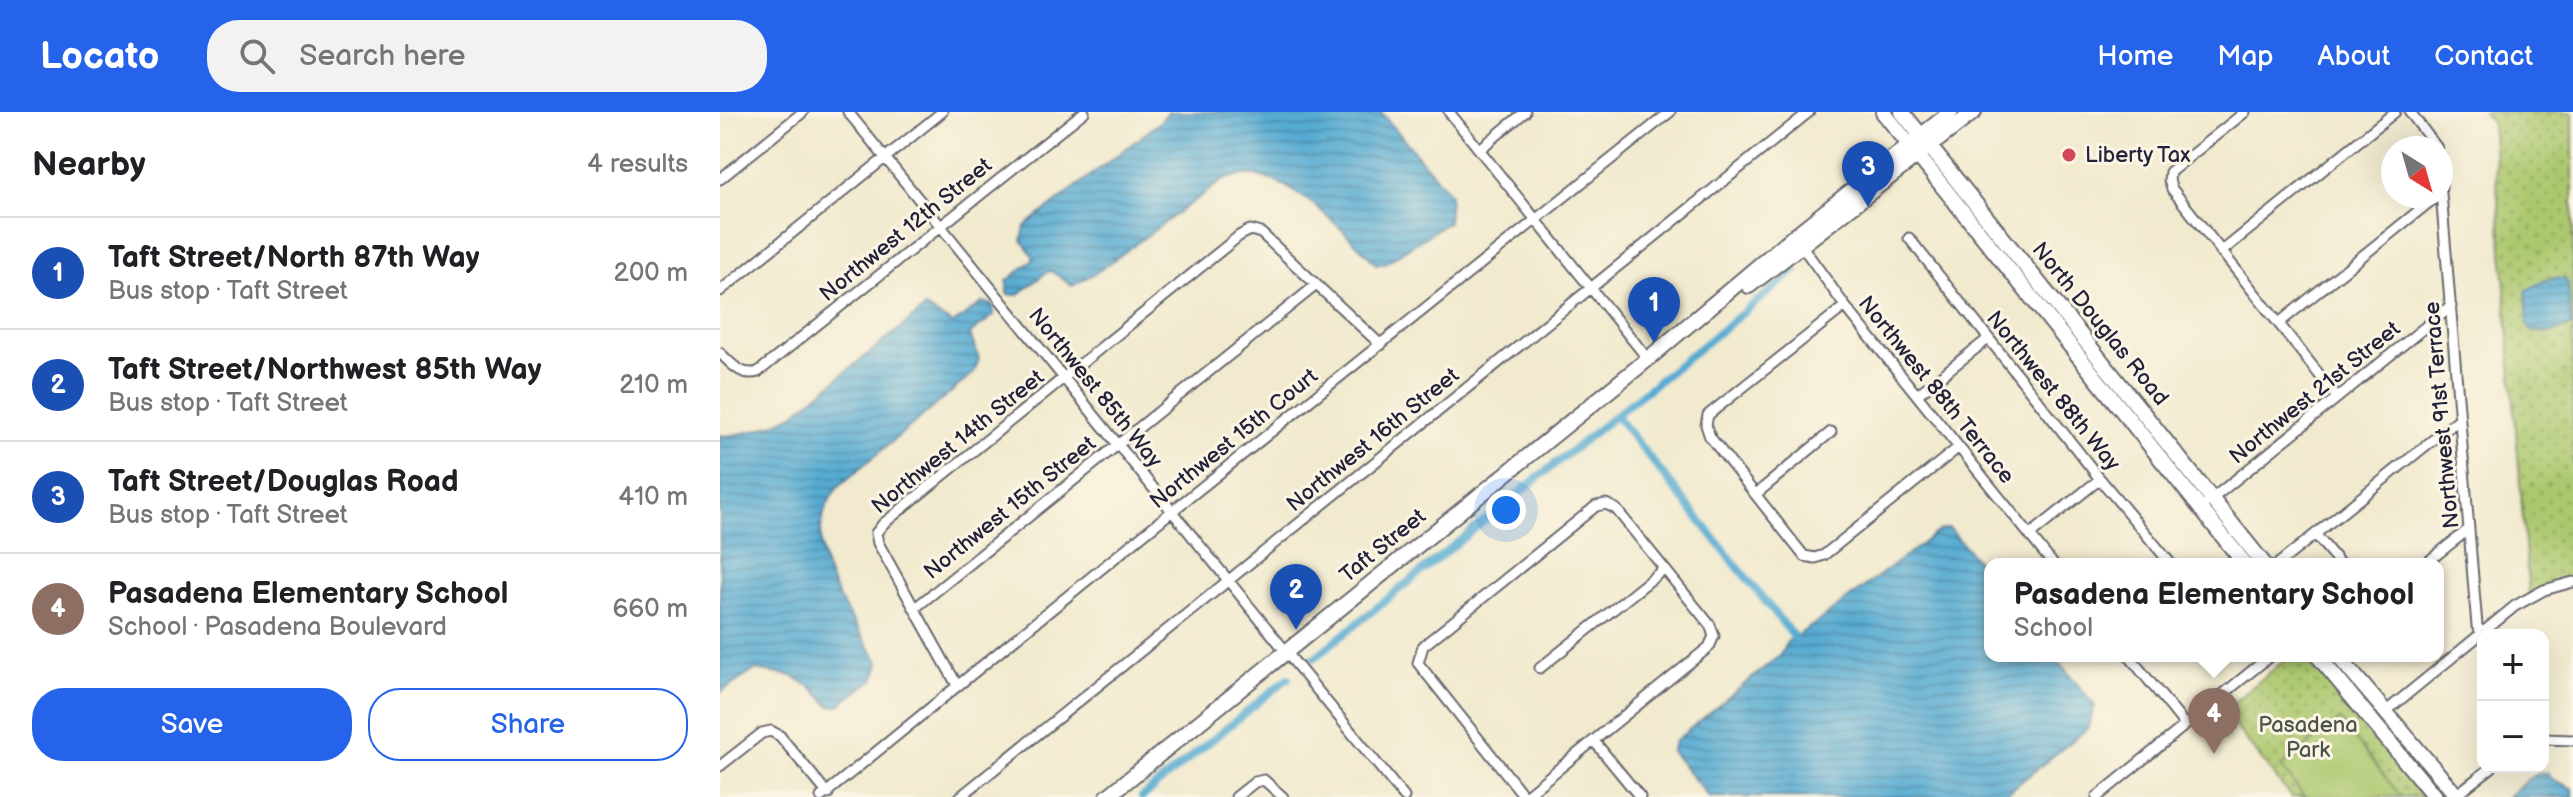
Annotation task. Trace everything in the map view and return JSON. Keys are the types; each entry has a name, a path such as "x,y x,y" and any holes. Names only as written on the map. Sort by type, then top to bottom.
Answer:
{"street":[{"path":"720,179 803,112"},
{"name":"Northwest 85th Way","path":"848,112 1404,797"},
{"path":"720,291 942,112"},
{"name":"Northwest 12th Street","path":"720,353 741,372 758,372 1084,112"},
{"path":"1449,112 1648,359"},
{"path":"1480,149 1525,112"},
{"name":"Northwest 15th Court","path":"826,795 957,685 1670,112"},
{"name":"Northwest 16th Street","path":"960,797 1809,112"},
{"name":"North Douglas Road","path":"1883,112 1920,146 2206,504 2258,558"},
{"name":"North Douglas Road","path":"1902,112 1920,146"},
{"name":"Taft Street","path":"1920,146 1951,112"},
{"name":"Taft Street","path":"1107,797 1648,359 1920,146 1974,112"},
{"path":"2245,112 2170,172 2169,180 2172,189 2337,397"},
{"path":"2221,252 2395,112"},
{"path":"2410,112 2428,136"},
{"path":"2279,323 2420,208"},
{"name":"Northwest 91st Terrace","path":"2442,208 2479,629"},
{"name":"Northwest 14th Street","path":"915,608 878,543 876,533 883,524 1064,378 1250,230 1261,233 1315,286"},
{"name":"Northwest 88th Way","path":"1909,238 2166,558"},
{"name":"Northwest 88th Terrace","path":"1798,242 1845,306 2048,558"},
{"path":"1315,286 1381,345"},
{"name":"Northwest 15th Street","path":"915,608 1315,286"},
{"path":"1845,306 1708,415 1706,425 1710,437 1804,556 1815,558 1824,555 1959,447"},
{"name":"Northwest 21st Street","path":"2206,504 2451,306"},
{"path":"1918,394 1988,339"},
{"path":"2286,558 2459,419"},
{"path":"1756,494 1831,432"},
{"path":"2030,535 2100,479"},
{"path":"1606,504 1616,509 1664,569 1710,625 1714,636 1709,647 1524,797 1418,663 1423,646 1596,506 1606,504"},
{"name":"North Douglas Road","path":"2206,504 2241,558"},
{"path":"2433,558 2469,529"},
{"path":"2316,535 2335,558"},
{"path":"1540,668 1664,569"},
{"path":"2487,629 2529,597 2573,582"},
{"path":"915,608 957,685"},
{"path":"2378,717 2477,637"},
{"path":"2134,662 2185,725"},
{"path":"2097,797 2263,662"},
{"path":"2324,662 2457,796 2485,773"},
{"path":"2342,662 2435,797"},
{"path":"720,766 762,733 771,731 780,736 826,795"},
{"path":"2549,739 2573,740"},
{"path":"1594,741 1640,797"},
{"path":"1236,797 1255,782 1264,780 1283,797"}],"green space":[{"path":"2483,112 2573,112 2573,582 2529,597 2492,122"},
{"name":"Pasadena Park","path":"2283,662 2313,662 2422,797 2291,797 2223,711"},
{"path":"2340,720 2401,797 2305,797 2281,767"}],"water":[{"path":"1168,112 1381,112 1450,194 1448,222 1384,264 1376,264 1334,222 1301,195 1265,178 1242,175 1223,180 1100,270 1072,286 1048,271 1018,295 1007,294 1007,281 1033,260 1022,240 1025,226 1160,122"},
{"path":"2545,280 2566,280 2568,284 2571,326 2550,333 2532,331 2528,325 2526,291"},
{"path":"983,302 993,305 994,315 970,334 979,359 974,373 838,487 825,510 821,532 823,555 840,600 879,663 874,679 838,706 830,706 814,689 792,676 755,670 720,693 720,434 733,435 760,429 795,413 925,308 953,324"},
{"path":"1949,528 1984,569 1984,662 2059,662 2095,706 2087,729 2002,797 1709,797 1671,751 1675,741 1780,655 1787,642 1940,530"},
{"path":"2548,773 2552,779 2573,789 2573,797 2507,797 2529,778"}],"waterway":[{"path":"1314,658 1795,271"},
{"path":"1616,416 1794,637"},
{"path":"1142,797 1288,678"}],"place":[{"name":"Liberty Tax","path":"2069,155"},
{"name":"Taft Street/Douglas Road","path":"1868,207"},
{"name":"Taft Street/North 87th Way","path":"1654,343"},
{"name":"Taft Street/Northwest 85th Way","path":"1296,630"},
{"name":"Pasadena Elementary School","path":"2214,754"}]}
